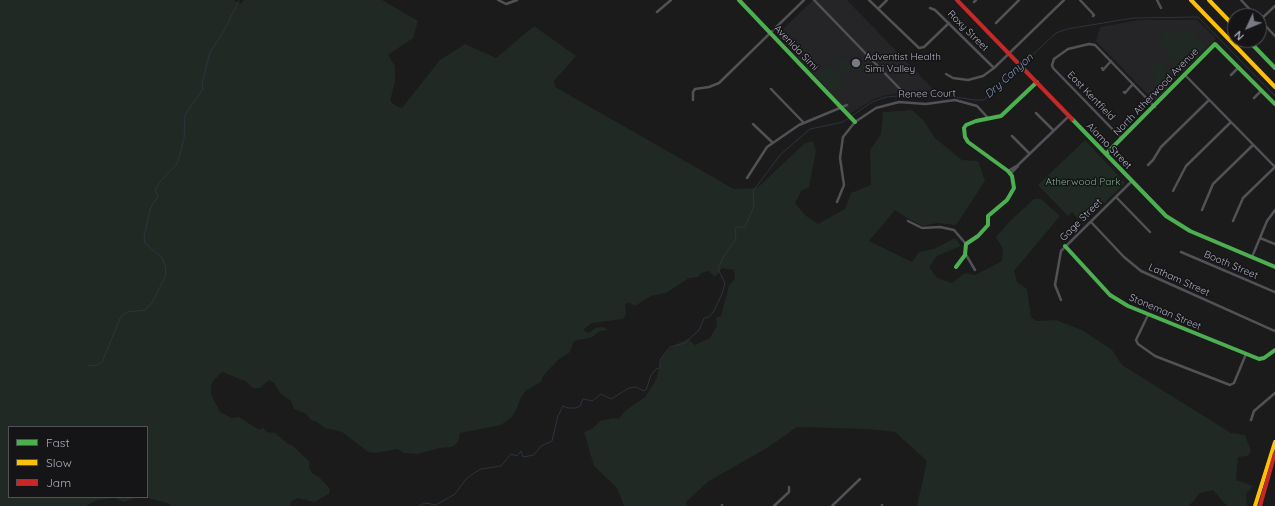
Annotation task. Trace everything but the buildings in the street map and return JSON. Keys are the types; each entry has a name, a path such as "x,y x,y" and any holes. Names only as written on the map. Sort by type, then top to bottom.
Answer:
{"main road":[{"name":"Avenida Simi","path":"738,0 844,106 848,114 855,122"},
{"name":"Alamo Street","path":"958,0 1166,216 1182,227 1275,267"},
{"path":"1191,0 1275,87"},
{"path":"1209,0 1227,19"},
{"name":"North Atherwood Avenue","path":"1106,154 1155,107 1184,74 1214,44 1217,44 1239,67"},
{"path":"1256,48 1275,68"},
{"path":"1239,67 1275,104"},
{"path":"956,267 965,254 966,244 972,242 988,225 988,216 1008,200 1014,188 1009,173 968,142 964,132 966,125 988,118 1001,116 1036,82"},
{"name":"Stoneman Street","path":"1066,246 1110,295 1128,306 1246,354 1262,359 1275,350"},
{"path":"1255,506 1275,442"},
{"path":"1260,506 1275,453"}],"street":[{"path":"498,0 506,4 517,0"},
{"path":"657,12 671,0"},
{"path":"693,100 693,92 695,89 709,87 719,83 804,0"},
{"path":"814,0 900,89"},
{"path":"869,0 918,47 924,47 949,23"},
{"path":"878,9 887,0"},
{"path":"996,23 1019,0"},
{"path":"946,74 953,78 972,80 983,76 1009,54 1064,0"},
{"path":"1080,0 1094,15 1092,16"},
{"path":"1157,0 1161,8"},
{"path":"1241,0 1248,8"},
{"path":"1267,13 1275,6"},
{"name":"Roxy Street","path":"930,8 936,10 994,68"},
{"path":"1267,27 1275,36"},
{"name":"East Kentfield","path":"1111,61 1092,44 1068,48 1052,62 1053,68 1122,139"},
{"path":"1102,68 1103,70 1111,61 1155,107"},
{"path":"1231,75 1239,67"},
{"path":"1184,74 1275,167 1243,198 1233,222"},
{"path":"1124,92 1125,93 1133,84"},
{"path":"771,89 804,122"},
{"path":"1254,98 1262,90"},
{"name":"Renee Court","path":"837,202 844,184 840,158 842,142 847,130 855,122 871,111 887,104 899,102 930,104 951,100 977,106 988,118"},
{"path":"1148,165 1153,160 1161,146 1209,100"},
{"path":"747,178 767,147 772,143 804,122 844,106"},
{"path":"1036,112 1053,130"},
{"path":"1009,173 1069,116"},
{"path":"1173,192 1186,166 1231,122"},
{"path":"753,124 772,143"},
{"path":"1012,136 1029,153"},
{"path":"1202,210 1212,184 1253,145"},
{"name":"Gage Street","path":"1061,300 1055,288 1060,254 1066,246 1132,181"},
{"path":"1116,197 1150,232"},
{"path":"1252,257 1267,221 1275,210"},
{"path":"908,221 922,228 940,227 954,230 966,244"},
{"name":"Latham Street","path":"1091,222 1124,257 1141,271 1275,331"},
{"path":"1260,238 1275,244"},
{"name":"Booth Street","path":"1181,252 1275,292"},
{"path":"965,254 975,270"},
{"path":"1148,315 1136,340 1138,344 1155,356 1230,385 1234,383 1246,354"},
{"path":"1251,420 1254,411 1275,393"},
{"path":"832,506 860,479"},
{"path":"774,506 789,492 789,486"}],"shaded area":[{"name":"Adventist Health Simi Valley","path":"813,0 847,0 934,90 887,95 874,99 850,114 778,36 778,34"},
{"path":"1139,20 1197,20 1216,39 1170,84 1164,94 1155,102 1096,41 1100,27"}],"green space":[{"path":"0,0 234,0 241,4 244,0 382,0 418,21 413,38 388,55 395,66 395,82 390,101 396,106 402,108 440,60 465,44 496,58 534,26 576,56 554,81 555,87 734,189 757,188 804,144 813,141 816,151 809,187 801,191 795,203 805,215 818,224 845,209 851,193 871,185 870,150 881,134 883,112 912,110 924,121 935,138 962,160 978,161 985,181 956,225 937,223 923,226 895,210 869,241 912,262 919,252 934,249 955,238 961,246 937,256 929,267 937,278 952,283 965,273 975,275 1002,261 1003,249 996,237 1011,220 1034,199 1041,199 1060,216 1014,271 1017,282 1027,289 1031,317 1036,321 1056,320 1082,330 1112,350 1122,365 1231,433 1245,435 1251,451 1248,456 1238,457 1236,480 1253,486 1246,494 1247,506 1227,506 1213,490 1200,493 1189,506 917,506 927,461 895,432 867,429 797,427 767,448 709,481 686,502 687,506 624,506 617,488 594,466 584,432 592,429 600,421 613,418 619,419 625,411 645,397 656,380 663,355 675,345 688,339 695,345 710,338 717,326 716,318 721,316 729,285 735,279 734,270 722,268 715,277 708,271 701,273 698,277 689,278 666,293 651,296 635,306 630,303 625,304 626,315 623,319 592,323 583,330 589,333 595,328 603,327 608,330 600,331 592,337 574,341 570,352 558,360 543,376 541,382 527,390 521,397 511,418 501,425 460,433 458,442 452,447 440,448 417,454 404,453 397,449 375,453 368,452 342,432 325,428 317,422 311,420 306,414 294,409 291,401 280,393 274,383 269,380 260,388 253,388 245,381 222,372 213,381 211,386 211,394 220,412 232,418 239,417 259,430 263,428 267,432 275,433 288,444 292,445 310,462 309,468 313,474 319,477 330,489 329,494 314,502 298,498 291,501 290,506 170,506 170,504 148,498 148,426 8,426 8,498 115,498 97,500 86,506 0,506"},
{"path":"1167,31 1191,32 1207,46 1184,69 1157,40"},
{"path":"1168,53 1180,66 1176,70 1165,55"},
{"path":"842,58 852,67 845,74 839,67 839,61"},
{"path":"1159,60 1171,74 1159,86 1152,79 1155,75 1150,69"},
{"path":"828,65 831,66 845,80 833,92 816,76"},
{"name":"Atherwood Park","path":"1085,140 1125,183 1083,224 1072,212 1068,216 1038,185"},
{"path":"115,498 134,498 124,502"}],"waterway":[{"path":"88,366 97,365 102,362 121,316 128,312 145,310 152,303 166,275 165,265 162,258 145,243 144,238 152,205 158,197 155,190 159,183 176,165 184,138 185,115 203,89 202,83 210,52 221,36 239,1"},
{"name":"Dry Canyon","path":"419,506 425,503 436,505 455,494 466,479 474,473 481,469 501,466 511,454 517,456 521,451 523,457 534,455 541,446 552,441 558,416 563,406 568,408 576,408 580,406 583,399 592,401 601,394 611,399 629,388 636,387 644,391 646,390 651,375 656,369 660,368 660,360 670,347 685,343 699,330 704,318 709,317 714,311 722,294 725,283 718,269 723,257 736,239 735,229 738,227 745,227 754,204 753,191 781,154 810,129 843,122 872,102 886,97 931,93 974,100 984,100 1056,33 1067,29 1133,18 1198,17 1275,96"}],"traffic: fast":[{"path":"739,0 855,122"},
{"path":"1106,154 1215,44 1275,104"},
{"path":"1256,48 1275,68"},
{"path":"956,267 965,255 966,244 978,236 988,225 988,216 1007,200 1014,188 1012,176 1008,171 968,142 965,137 964,128 966,125 976,121 1001,116 1037,82"},
{"path":"1072,119 1166,216 1190,231 1275,267"},
{"path":"1065,246 1110,295 1128,306 1259,359 1264,358 1275,350"}],"traffic: slow":[{"path":"1191,0 1275,87"},
{"path":"1209,0 1227,19"},
{"path":"1255,506 1275,442"}],"traffic: jam":[{"path":"957,0 1072,119"},
{"path":"1260,506 1275,453"}],"place":[{"name":"Adventist Health Simi Valley","path":"856,63"}]}
